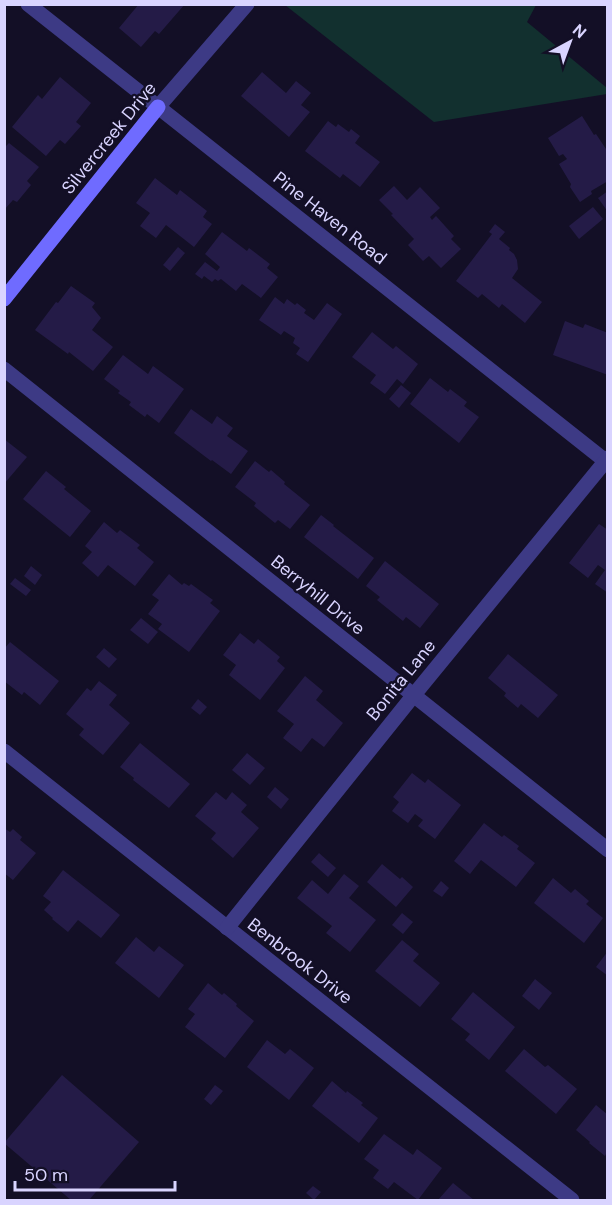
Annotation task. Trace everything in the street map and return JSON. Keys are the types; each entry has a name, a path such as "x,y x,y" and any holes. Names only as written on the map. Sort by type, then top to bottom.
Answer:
{"street":[{"name":"Pine Haven Road","path":"28,4 607,460"},
{"name":"Silvercreek Drive","path":"4,299 158,108 247,4"},
{"name":"Berryhill Drive","path":"4,369 608,850"},
{"name":"Bonita Lane","path":"227,928 413,696 607,460"},
{"name":"Benbrook Drive","path":"4,751 572,1200"}],"green space":[{"path":"285,5 536,5 527,22 607,88 607,94 434,122"}],"building":[{"path":"139,4 185,4 159,34 155,31 141,47 119,28"},
{"path":"262,72 286,93 296,81 311,93 301,105 310,112 289,137 241,96"},
{"path":"60,77 91,103 76,122 81,126 65,144 60,140 46,156 12,127 38,95 42,99"},
{"path":"582,116 608,152 608,181 591,191 592,194 580,202 559,164 567,159 563,154 559,156 548,138"},
{"path":"328,121 336,127 338,124 349,132 351,129 360,136 355,143 380,162 360,187 343,174 340,178 305,151"},
{"path":"9,143 39,167 27,181 31,185 17,202 13,200 4,210 4,148"},
{"path":"155,178 177,195 180,190 207,211 203,217 212,224 194,247 166,225 156,238 140,226 150,213 136,203"},
{"path":"394,186 407,200 420,187 440,208 430,217 432,220 436,216 454,236 451,239 461,249 441,268 429,256 423,261 408,245 414,239 379,200"},
{"path":"608,191 608,212 598,198"},
{"path":"593,207 603,219 579,239 569,226"},
{"path":"495,224 505,232 499,239 510,248 509,250 517,260 518,269 512,278 542,302 525,323 502,304 499,308 482,294 478,298 456,281 492,234 489,232"},
{"path":"222,232 247,251 249,248 270,264 267,268 278,277 261,298 242,284 236,291 221,279 218,281 215,279 212,282 204,276 202,279 195,274 205,262 217,271 220,267 205,254"},
{"path":"178,247 185,253 170,271 163,265"},
{"path":"71,286 95,303 92,307 101,318 92,330 113,347 93,371 35,330"},
{"path":"275,297 284,304 287,299 295,305 297,303 306,310 304,313 314,320 327,303 342,314 308,362 296,354 300,348 293,343 295,338 284,331 281,335 259,320"},
{"path":"565,321 583,328 585,324 608,333 608,375 553,355"},
{"path":"372,332 393,349 396,346 418,364 403,384 397,379 385,394 370,383 376,375 352,357"},
{"path":"123,355 148,374 153,366 184,389 159,423 147,414 145,417 129,405 131,402 104,379"},
{"path":"430,378 448,392 450,389 467,402 464,406 479,417 459,443 410,404"},
{"path":"401,385 411,393 399,408 389,399"},
{"path":"191,409 212,424 217,416 233,428 227,436 248,451 231,474 174,433"},
{"path":"4,439 27,457 4,484"},
{"path":"255,461 269,472 271,470 310,505 290,529 278,520 275,523 254,506 256,503 235,487"},
{"path":"46,471 91,511 70,537 23,499"},
{"path":"321,515 374,558 358,579 304,537"},
{"path":"104,522 117,533 120,530 140,545 137,548 154,562 135,586 108,565 98,577 82,563 92,552 85,546"},
{"path":"599,524 608,530 608,593 595,584 605,570 598,565 588,578 569,563"},
{"path":"385,561 439,604 420,628 406,617 403,621 377,600 380,597 366,586"},
{"path":"31,566 42,575 35,585 24,576"},
{"path":"169,574 182,585 191,584 213,600 210,603 220,611 189,652 158,629 162,624 148,614 159,600 152,595"},
{"path":"15,578 31,590 26,596 10,584"},
{"path":"141,618 158,632 148,644 130,630"},
{"path":"240,633 254,644 258,639 280,657 277,661 285,668 260,700 229,675 236,665 223,655"},
{"path":"10,642 59,681 40,705 24,692 22,695 4,681 6,679 4,677 4,649"},
{"path":"104,648 117,659 109,668 96,657"},
{"path":"508,654 558,695 538,718 521,704 518,708 504,696 506,693 488,678"},
{"path":"305,676 323,691 316,700 343,723 324,747 312,738 301,752 283,738 294,724 277,711"},
{"path":"99,681 117,695 109,705 130,723 103,755 79,735 84,729 66,714 87,688 91,691"},
{"path":"198,699 207,707 200,715 191,708"},
{"path":"140,743 190,784 169,808 120,767"},
{"path":"247,753 265,768 250,785 232,770"},
{"path":"412,773 425,783 428,779 461,805 435,839 418,826 423,820 415,814 408,823 392,811 399,802 393,797"},
{"path":"275,787 289,799 281,809 267,797"},
{"path":"216,792 226,800 232,792 247,805 241,812 259,828 233,858 211,839 216,833 195,816"},
{"path":"484,823 502,837 504,835 519,846 517,849 535,863 516,887 481,860 470,874 454,861"},
{"path":"4,828 10,832 13,829 22,837 20,840 36,853 13,880 4,873"},
{"path":"319,853 336,868 328,877 311,862"},
{"path":"382,864 413,887 396,907 367,882"},
{"path":"63,870 120,915 101,938 78,920 68,932 44,910 51,902 43,896"},
{"path":"344,874 359,886 349,898 376,920 350,952 326,933 332,926 297,898 312,880 328,894"},
{"path":"553,878 571,893 575,889 589,901 586,904 603,918 584,943 534,903"},
{"path":"441,881 449,888 442,897 433,891"},
{"path":"402,913 413,922 403,934 392,925"},
{"path":"136,937 154,952 159,946 184,965 159,998 115,963"},
{"path":"402,940 419,954 413,961 440,983 420,1007 375,971"},
{"path":"608,951 608,976 596,967"},
{"path":"535,979 552,993 539,1010 522,996"},
{"path":"208,983 222,995 224,993 254,1021 225,1058 185,1027 195,1014 188,1009"},
{"path":"473,992 515,1027 489,1060 465,1040 470,1034 451,1019"},
{"path":"267,1040 285,1054 290,1049 314,1068 289,1100 247,1067"},
{"path":"524,1049 577,1089 556,1114 505,1071"},
{"path":"62,1075 139,1142 89,1200 71,1200 4,1143"},
{"path":"332,1081 363,1103 361,1105 378,1118 359,1143 312,1106"},
{"path":"215,1085 223,1091 211,1105 204,1099"},
{"path":"596,1105 608,1115 608,1155 605,1156 576,1130"},
{"path":"384,1134 413,1155 417,1149 442,1168 418,1200 394,1182 388,1189 373,1178 379,1170 364,1159"},
{"path":"453,1183 474,1200 438,1200"},
{"path":"313,1186 321,1192 314,1200 306,1193"}]}
